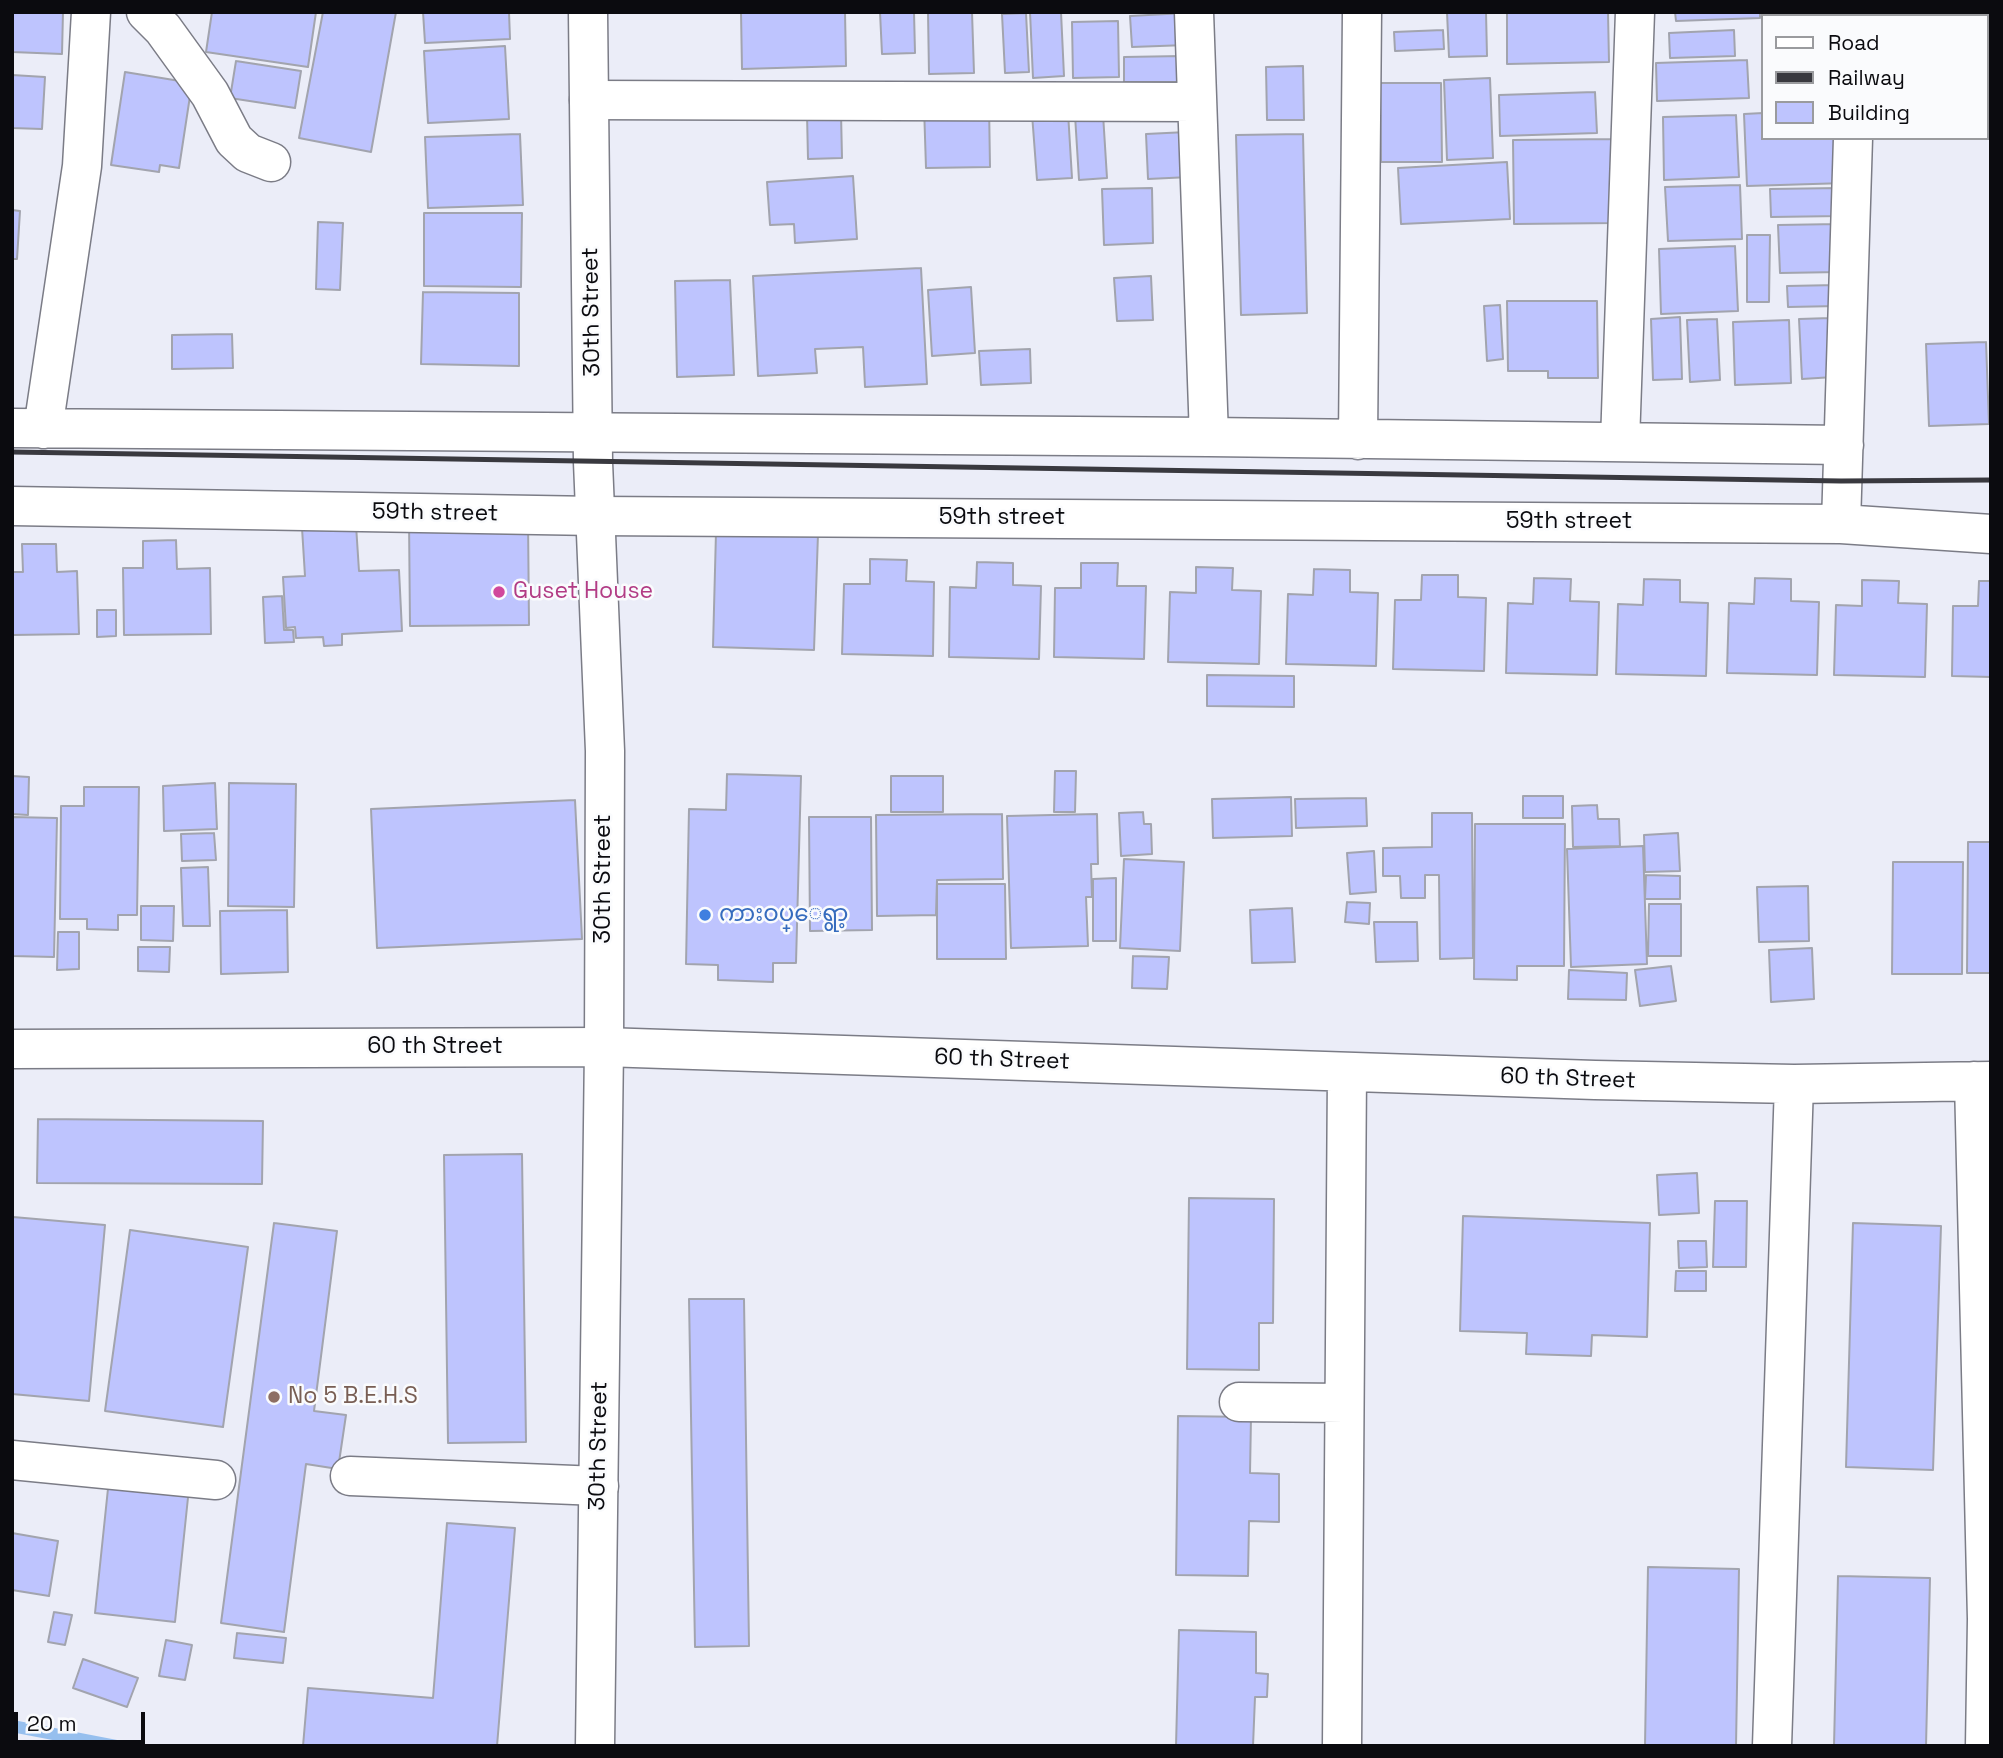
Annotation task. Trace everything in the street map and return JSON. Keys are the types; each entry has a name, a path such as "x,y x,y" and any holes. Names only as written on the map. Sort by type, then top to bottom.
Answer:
{"street":[{"path":"92,12 82,166 28,428 1844,445"},
{"path":"146,12 163,29 210,94 234,140 248,153 271,162"},
{"name":"30th Street","path":"588,12 593,433 605,751 595,1746"},
{"path":"1194,12 1209,437"},
{"path":"1358,440 1363,12"},
{"path":"1620,442 1635,12"},
{"path":"589,100 1197,102"},
{"path":"1841,524 1853,140"},
{"name":"59th street","path":"12,506 595,516 1841,524 1991,534"},
{"name":"60 th Street","path":"12,1049 604,1046 1595,1080 1794,1084 1983,1081"},
{"path":"1342,1746 1347,1072"},
{"path":"1983,1081 1989,1619 1985,1746"},
{"path":"1772,1746 1794,1084"},
{"path":"1239,1402 1345,1403"},
{"path":"12,1460 216,1480"},
{"path":"350,1475 599,1486"}],"building":[{"path":"12,12 63,12 62,54 12,52"},
{"path":"212,12 316,12 308,67 206,52"},
{"path":"323,12 396,12 371,152 299,138"},
{"path":"423,12 509,12 510,39 425,43"},
{"path":"741,12 845,12 846,66 742,69"},
{"path":"880,12 914,12 915,53 882,54"},
{"path":"928,12 972,12 974,73 929,74"},
{"path":"1030,12 1061,12 1064,76 1033,78"},
{"path":"1447,12 1486,12 1487,56 1449,57"},
{"path":"1507,12 1608,12 1609,62 1507,64"},
{"path":"1675,12 1760,12 1760,18 1676,21"},
{"path":"1783,12 1843,12 1843,14"},
{"path":"1026,13 1029,72 1005,73 1002,14"},
{"path":"1185,13 1187,45 1132,47 1130,16"},
{"path":"1118,21 1119,77 1073,78 1072,22"},
{"path":"1443,30 1444,49 1395,51 1394,32"},
{"path":"1734,30 1735,56 1670,58 1669,33"},
{"path":"505,46 509,119 428,123 424,51"},
{"path":"1182,56 1182,82 1124,82 1124,57"},
{"path":"1747,60 1749,98 1657,101 1656,63"},
{"path":"236,61 301,71 295,108 230,98"},
{"path":"1303,66 1304,120 1267,120 1266,67"},
{"path":"125,72 192,83 179,168 160,165 159,172 111,165"},
{"path":"12,75 45,77 42,129 12,128"},
{"path":"1490,78 1493,158 1447,160 1444,80"},
{"path":"1380,83 1441,83 1442,162 1381,162"},
{"path":"1595,92 1597,133 1500,136 1499,95"},
{"path":"989,104 990,167 926,168 924,106"},
{"path":"1068,112 1072,178 1037,180 1032,114"},
{"path":"841,113 842,158 808,159 807,114"},
{"path":"1762,113 1762,140 1844,140 1846,183 1747,186 1744,114"},
{"path":"1103,114 1107,178 1079,180 1075,115"},
{"path":"1736,115 1739,177 1664,180 1663,117"},
{"path":"1187,132 1190,177 1148,179 1146,134"},
{"path":"520,134 523,205 428,208 425,137"},
{"path":"1303,134 1307,313 1241,315 1236,135"},
{"path":"1614,139 1616,223 1514,224 1513,140"},
{"path":"1507,162 1510,219 1401,224 1398,168"},
{"path":"853,176 857,239 795,243 794,224 770,225 767,182"},
{"path":"1740,185 1742,239 1668,241 1665,187"},
{"path":"1152,188 1153,243 1104,245 1102,189"},
{"path":"1840,188 1840,216 1771,217 1770,189"},
{"path":"12,210 20,211 17,259 12,259"},
{"path":"424,213 522,213 521,287 424,286"},
{"path":"318,222 343,223 340,290 316,289"},
{"path":"1839,224 1840,272 1780,273 1778,225"},
{"path":"1747,235 1770,235 1769,302 1747,302"},
{"path":"1735,246 1738,311 1661,314 1659,249"},
{"path":"921,268 927,384 865,387 863,347 815,349 817,373 758,376 753,276"},
{"path":"1151,276 1153,320 1117,321 1114,278"},
{"path":"730,280 734,375 677,377 675,281"},
{"path":"1837,285 1838,306 1788,307 1787,286"},
{"path":"971,287 975,353 932,356 928,290"},
{"path":"423,292 519,293 519,366 421,364"},
{"path":"1507,301 1597,301 1598,378 1548,378 1548,371 1508,371"},
{"path":"1500,305 1503,359 1487,361 1484,306"},
{"path":"1680,317 1682,379 1653,380 1651,319"},
{"path":"1831,318 1834,377 1802,379 1799,319"},
{"path":"1717,319 1720,380 1690,382 1687,320"},
{"path":"1789,320 1791,383 1735,385 1733,322"},
{"path":"232,334 233,368 172,369 172,335"},
{"path":"1986,342 1989,424 1929,426 1926,344"},
{"path":"1030,349 1031,383 981,385 979,351"},
{"path":"528,518 529,625 410,626 409,519"},
{"path":"356,525 359,571 399,570 402,631 342,634 342,645 324,646 323,637 296,638 295,627 286,628 283,577 305,576 302,528"},
{"path":"716,532 818,534 814,650 713,647"},
{"path":"176,540 177,569 210,568 211,634 124,635 123,568 143,568 143,541"},
{"path":"22,544 56,544 57,572 77,571 79,634 12,635 12,572 23,572"},
{"path":"870,559 907,560 906,581 934,582 933,656 842,654 844,584 870,584"},
{"path":"977,562 1013,563 1013,585 1041,586 1039,659 949,657 950,587 976,588"},
{"path":"1081,563 1118,563 1117,586 1146,586 1144,659 1054,657 1055,588 1081,588"},
{"path":"1196,567 1233,568 1232,590 1261,591 1259,664 1168,662 1170,592 1196,593"},
{"path":"1314,569 1350,570 1350,592 1378,593 1376,666 1286,664 1288,594 1313,595"},
{"path":"1422,575 1458,575 1458,597 1486,598 1484,671 1393,669 1395,600 1421,600"},
{"path":"1534,578 1571,579 1570,601 1599,602 1597,675 1506,673 1508,603 1533,604"},
{"path":"1755,578 1791,579 1791,601 1819,602 1817,675 1727,673 1729,603 1754,604"},
{"path":"1644,579 1680,580 1680,602 1708,603 1706,676 1616,674 1618,604 1643,605"},
{"path":"1862,580 1899,581 1898,603 1927,604 1925,677 1834,675 1836,605 1862,606"},
{"path":"1979,581 1991,581 1991,677 1952,676 1953,606 1978,606"},
{"path":"282,596 284,630 293,630 294,642 265,643 263,597"},
{"path":"97,610 116,610 116,636 97,637"},
{"path":"1207,675 1294,676 1294,707 1207,706"},
{"path":"1055,771 1076,771 1075,812 1054,812"},
{"path":"727,774 801,776 796,963 773,963 773,982 718,980 718,965 686,964 689,809 726,810"},
{"path":"12,776 29,777 28,815 12,814"},
{"path":"891,776 943,776 943,812 891,812"},
{"path":"215,783 217,829 164,831 163,786"},
{"path":"229,783 296,784 294,907 228,906"},
{"path":"84,787 139,787 137,915 118,915 118,930 87,929 87,919 60,919 61,806 84,806"},
{"path":"1523,796 1563,796 1563,818 1523,818"},
{"path":"1291,797 1292,836 1213,838 1212,799"},
{"path":"1366,798 1367,826 1296,828 1295,799"},
{"path":"575,800 582,939 377,948 371,809"},
{"path":"1597,805 1598,819 1619,819 1620,846 1573,847 1572,806"},
{"path":"1143,812 1144,824 1151,824 1152,854 1121,856 1119,813"},
{"path":"1432,813 1472,813 1473,958 1440,959 1439,875 1425,875 1425,898 1401,898 1400,876 1383,876 1383,848 1432,847"},
{"path":"1002,814 1003,879 937,880 936,915 877,916 876,815"},
{"path":"1097,814 1098,864 1091,864 1092,897 1086,897 1088,946 1011,948 1007,816"},
{"path":"12,817 57,818 54,957 12,956"},
{"path":"809,817 871,817 872,930 810,931"},
{"path":"1475,824 1565,824 1564,966 1517,966 1517,980 1474,979"},
{"path":"214,833 216,860 182,861 181,834"},
{"path":"1678,833 1680,871 1645,872 1644,835"},
{"path":"1968,842 1991,842 1991,973 1967,973"},
{"path":"1643,846 1647,964 1571,967 1567,849"},
{"path":"1374,851 1376,892 1350,894 1347,853"},
{"path":"1124,859 1184,862 1180,951 1120,948"},
{"path":"1893,862 1963,862 1962,974 1892,974"},
{"path":"208,867 210,926 183,926 181,868"},
{"path":"1646,875 1680,876 1680,899 1645,899"},
{"path":"1116,878 1116,941 1093,941 1093,879"},
{"path":"937,884 1005,884 1006,959 937,959"},
{"path":"1808,886 1809,941 1759,942 1757,887"},
{"path":"1347,902 1370,903 1369,924 1345,922"},
{"path":"1649,904 1681,904 1681,956 1648,956"},
{"path":"141,906 174,906 173,941 141,940"},
{"path":"1292,908 1295,962 1252,963 1250,910"},
{"path":"287,910 288,972 221,974 220,911"},
{"path":"1374,922 1417,922 1418,961 1376,962"},
{"path":"58,932 79,932 79,969 57,970"},
{"path":"138,947 170,947 169,972 138,971"},
{"path":"1812,948 1814,999 1771,1002 1769,950"},
{"path":"1133,956 1169,957 1167,989 1132,988"},
{"path":"1671,966 1676,1001 1640,1006 1635,970"},
{"path":"1569,970 1627,973 1626,1000 1568,999"},
{"path":"38,1119 263,1121 262,1184 37,1183"},
{"path":"522,1154 526,1442 448,1443 444,1155"},
{"path":"1697,1173 1699,1213 1659,1215 1657,1175"},
{"path":"1189,1198 1274,1199 1273,1323 1259,1323 1259,1370 1187,1369"},
{"path":"1715,1201 1747,1201 1746,1267 1713,1267"},
{"path":"1463,1216 1650,1223 1647,1337 1592,1335 1591,1356 1526,1354 1527,1333 1460,1331"},
{"path":"13,1217 105,1225 89,1401 12,1394"},
{"path":"274,1223 337,1231 314,1411 346,1415 338,1469 306,1464 284,1632 221,1623"},
{"path":"1853,1223 1941,1226 1933,1470 1846,1467"},
{"path":"130,1230 248,1247 223,1427 105,1411"},
{"path":"1678,1241 1706,1241 1707,1267 1679,1268"},
{"path":"1676,1271 1706,1271 1706,1291 1675,1291"},
{"path":"689,1299 744,1299 749,1646 695,1647"},
{"path":"1178,1416 1251,1417 1250,1473 1279,1474 1279,1522 1249,1521 1248,1576 1176,1575"},
{"path":"109,1479 189,1488 175,1622 95,1613"},
{"path":"447,1523 515,1528 497,1746 303,1746 308,1688 433,1698"},
{"path":"12,1533 58,1541 49,1596 12,1590"},
{"path":"1648,1567 1739,1569 1736,1746 1645,1746"},
{"path":"1838,1576 1930,1578 1926,1746 1834,1746"},
{"path":"54,1612 72,1615 65,1645 48,1642"},
{"path":"1179,1630 1256,1632 1256,1673 1268,1674 1267,1697 1255,1697 1253,1746 1176,1746"},
{"path":"237,1633 286,1638 283,1663 234,1658"},
{"path":"166,1640 192,1645 185,1680 159,1676"},
{"path":"83,1659 138,1678 127,1707 73,1688"}],"waterway":[{"path":"12,1726 116,1746"}],"railway":[{"path":"12,452 1841,481 1991,480"}],"place":[{"name":"Guset House","path":"499,592"},
{"name":"ကားဝပ္ေရွာ့","path":"705,915"},
{"name":"No 5 B.E.H.S","path":"274,1397"}]}
